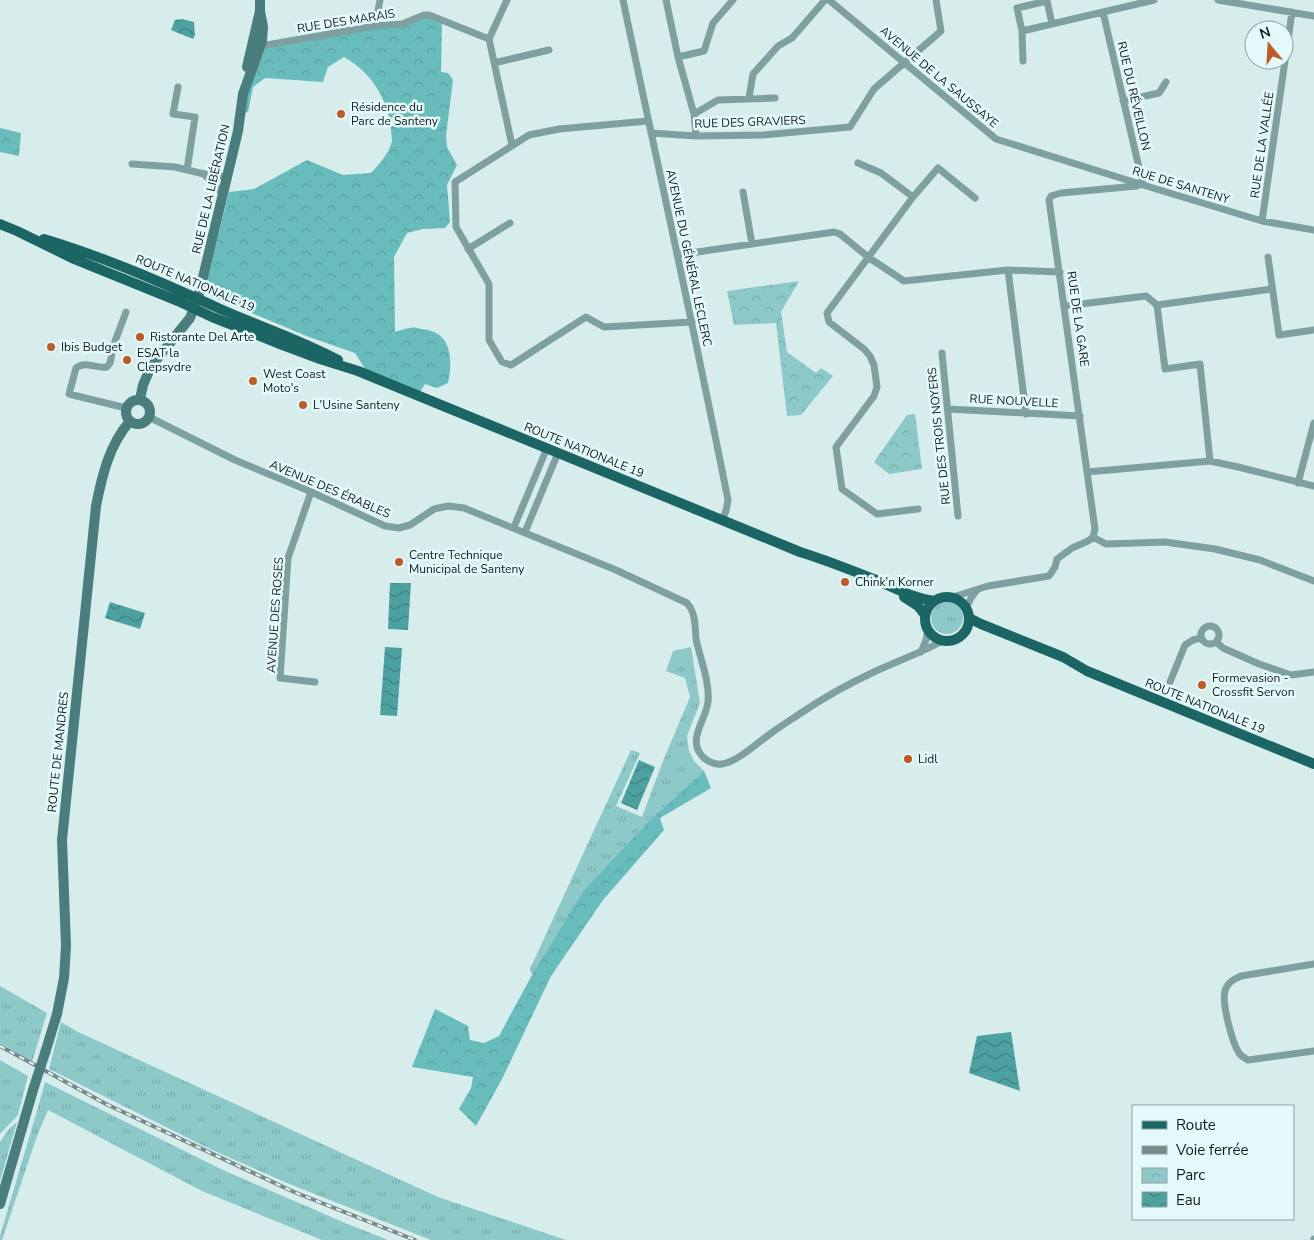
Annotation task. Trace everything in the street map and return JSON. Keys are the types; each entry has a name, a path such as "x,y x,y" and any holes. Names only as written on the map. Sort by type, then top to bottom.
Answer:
{"main road":[{"name":"ROUTE NATIONALE 19","path":"0,224 72,258 212,317 320,359 358,371 800,552 830,561 908,594 934,601"},
{"name":"ROUTE NATIONALE 19","path":"17,231 81,250 198,298 324,352 358,371"},
{"name":"ROUTE NATIONALE 19","path":"800,552 817,562 907,599 918,606 925,615"},
{"path":"953,597 962,602 968,613 968,625 960,636 953,640 939,639 928,630 925,615 929,606 934,601 953,597"},
{"name":"ROUTE NATIONALE 19","path":"968,613 981,624 1063,657 1087,671"},
{"name":"ROUTE NATIONALE 19","path":"965,631 982,630 1314,764"}],"street":[{"name":"RUE DE LA LIBÉRATION","path":"198,298 238,131 244,86 257,39 260,0"},
{"path":"375,26 380,0"},
{"path":"507,0 489,39 512,145"},
{"name":"AVENUE DU GÉNÉRAL LECLERC","path":"623,0 728,500 722,520"},
{"path":"666,0 678,57 694,114 696,136"},
{"path":"678,57 704,51 713,23 733,0"},
{"path":"749,98 754,74 778,46 792,38 825,0"},
{"name":"AVENUE DE LA SAUSSAYE","path":"829,0 996,139 1044,155"},
{"path":"905,63 942,31 936,0"},
{"path":"1023,61 1022,31 1017,8 1047,0 1052,24"},
{"path":"1022,31 1154,0"},
{"path":"1218,0 1314,16"},
{"name":"RUE DU RÉVEILLON","path":"1103,12 1143,185"},
{"name":"RUE DE LA VALLÉE","path":"1262,221 1292,12"},
{"name":"RUE DES MARAIS","path":"257,39 278,43 375,26 402,24 424,15 489,39"},
{"path":"257,39 278,43"},
{"path":"494,63 549,50"},
{"name":"RUE DES GRAVIERS","path":"651,134 696,136 762,135 850,127 874,89 905,63"},
{"path":"1123,101 1159,92 1166,82"},
{"path":"178,87 173,114 195,117 187,170"},
{"path":"694,114 718,100 775,98"},
{"path":"648,121 559,129 529,135 455,182 456,227 489,284 489,340 502,362 511,366 586,317 604,327 692,322"},
{"name":"RUE DE SANTENY","path":"1044,155 1262,221 1314,230"},
{"path":"858,163 880,172 913,198"},
{"path":"132,164 175,167 227,177"},
{"path":"918,509 877,514 842,489 836,447 874,396 877,388 874,365 870,356 864,349 829,322 827,313 913,198 938,168 975,198"},
{"path":"204,174 217,190 223,194"},
{"name":"RUE DE LA GARE","path":"1093,537 1095,529 1049,200 1051,196 1061,193 1143,185"},
{"path":"743,192 752,244"},
{"path":"468,249 510,223"},
{"path":"677,255 834,232 840,234 868,257 904,281 1008,270 1060,272"},
{"path":"1268,257 1279,335 1314,330"},
{"path":"1008,270 1026,414"},
{"path":"1157,305 1272,289"},
{"path":"1065,306 1146,296 1157,305 1164,369 1200,364 1210,461"},
{"path":"140,399 143,384 150,371 157,359 190,318 198,298"},
{"path":"126,312 114,344 110,363 107,367 102,368 83,364 79,365 76,368 69,394 126,408"},
{"name":"RUE DES TROIS NOYERS","path":"942,353 958,516"},
{"path":"140,399 149,406 149,417 140,424 133,423 126,415 126,408 130,402 140,399"},
{"name":"RUE NOUVELLE","path":"948,409 1080,416"},
{"name":"AVENUE DES ÉRABLES","path":"149,417 235,460 385,526 399,528 410,526 434,509 448,506 464,508 616,570 686,603 692,609 707,687 708,701 697,733 696,743 698,751 703,758 713,763 722,764 735,759 826,696 944,640"},
{"name":"ROUTE DE MANDRES","path":"0,1204 57,1014 64,978 66,946 62,840 96,506 108,459 119,434 130,421"},
{"path":"1298,483 1314,423"},
{"path":"514,527 547,448"},
{"path":"524,532 558,453"},
{"path":"1087,472 1210,461 1314,486"},
{"name":"AVENUE DES ROSES","path":"311,492 288,558 280,678 315,682"},
{"path":"953,597 988,586 1049,576 1055,567 1057,559 1072,548 1093,537 1106,544 1165,542 1215,549 1260,560 1314,581"},
{"path":"968,613 970,598 977,590"},
{"path":"1212,626 1217,629 1219,637 1216,642 1214,644 1205,643 1201,638 1201,633 1204,629 1212,626"},
{"path":"921,652 928,630"},
{"path":"1170,682 1185,645 1201,638"},
{"path":"1216,642 1223,648 1259,664 1291,675 1314,672"},
{"path":"1314,964 1241,976 1231,980 1225,988 1223,998 1235,1046 1240,1055 1248,1060 1314,1051"}],"green space":[{"path":"428,17 442,23 441,72 448,73 453,80 446,136 447,147 457,165 447,185 450,222 445,228 423,229 407,233 394,257 395,332 406,328 431,331 439,335 444,341 450,356 448,383 437,388 425,384 420,392 367,372 355,353 309,337 204,293 229,192 254,189 307,160 343,175 371,173 386,154 392,141 389,118 382,97 370,78 354,63 344,57 328,67 323,82 265,78 253,87 248,112 244,113 246,96 263,49"},
{"path":"0,128 21,133 19,156 0,152"},
{"path":"799,281 781,312 787,352 816,373 821,368 833,376 801,415 787,416 776,323 734,325 727,291"},
{"path":"915,414 922,469 889,474 874,462 907,415"},
{"path":"947,602 953,603 958,607 962,612 962,624 958,629 953,633 947,634 941,633 936,629 932,624 931,618 932,612 936,607 941,603"},
{"path":"691,647 700,703 687,736 689,751 694,761 704,771 650,820 583,891 532,975 530,969 631,750 640,753 616,806 642,817 690,697 685,678 666,671 673,651"},
{"path":"704,771 711,788 660,818 664,830 603,900 551,976 502,1079 476,1126 459,1109 471,1088 473,1077 412,1067 435,1009 468,1026 470,1040 484,1043 499,1036 532,975 583,891 650,820"},
{"path":"0,986 47,1013 32,1062 0,1043"},
{"path":"61,1022 78,1032 438,1197 566,1240 431,1240 287,1183 210,1149 49,1069"},
{"path":"0,1060 28,1076 18,1115 0,1134"},
{"path":"45,1082 225,1171 388,1240 322,1240 202,1191 48,1110 37,1136 2,1240 0,1240"},
{"path":"17,1122 0,1181 0,1142 8,1130"}],"water":[{"path":"182,19 194,22 195,35 193,39 171,30 175,20"},
{"path":"390,583 411,583 408,630 388,629"},
{"path":"110,602 145,613 140,629 105,618"},
{"path":"385,647 402,648 397,716 380,715"},
{"path":"639,760 655,767 637,810 621,803"},
{"path":"1011,1032 1020,1091 969,1073 977,1036"}],"railway":[{"path":"0,1046 106,1104 294,1192 415,1240"}],"place":[{"name":"Résidence du Parc de Santeny","path":"341,114"},
{"name":"Ristorante Del Arte","path":"140,337"},
{"name":"Ibis Budget","path":"51,347"},
{"name":"ESAT la Clepsydre","path":"127,360"},
{"name":"West Coast Moto's","path":"253,381"},
{"name":"L'Usine Santeny","path":"303,405"},
{"name":"Centre Technique Municipal de Santeny","path":"399,562"},
{"name":"Chink'n Korner","path":"845,582"},
{"name":"Formevasion - Crossfit Servon","path":"1202,685"},
{"name":"Lidl","path":"908,759"}]}
